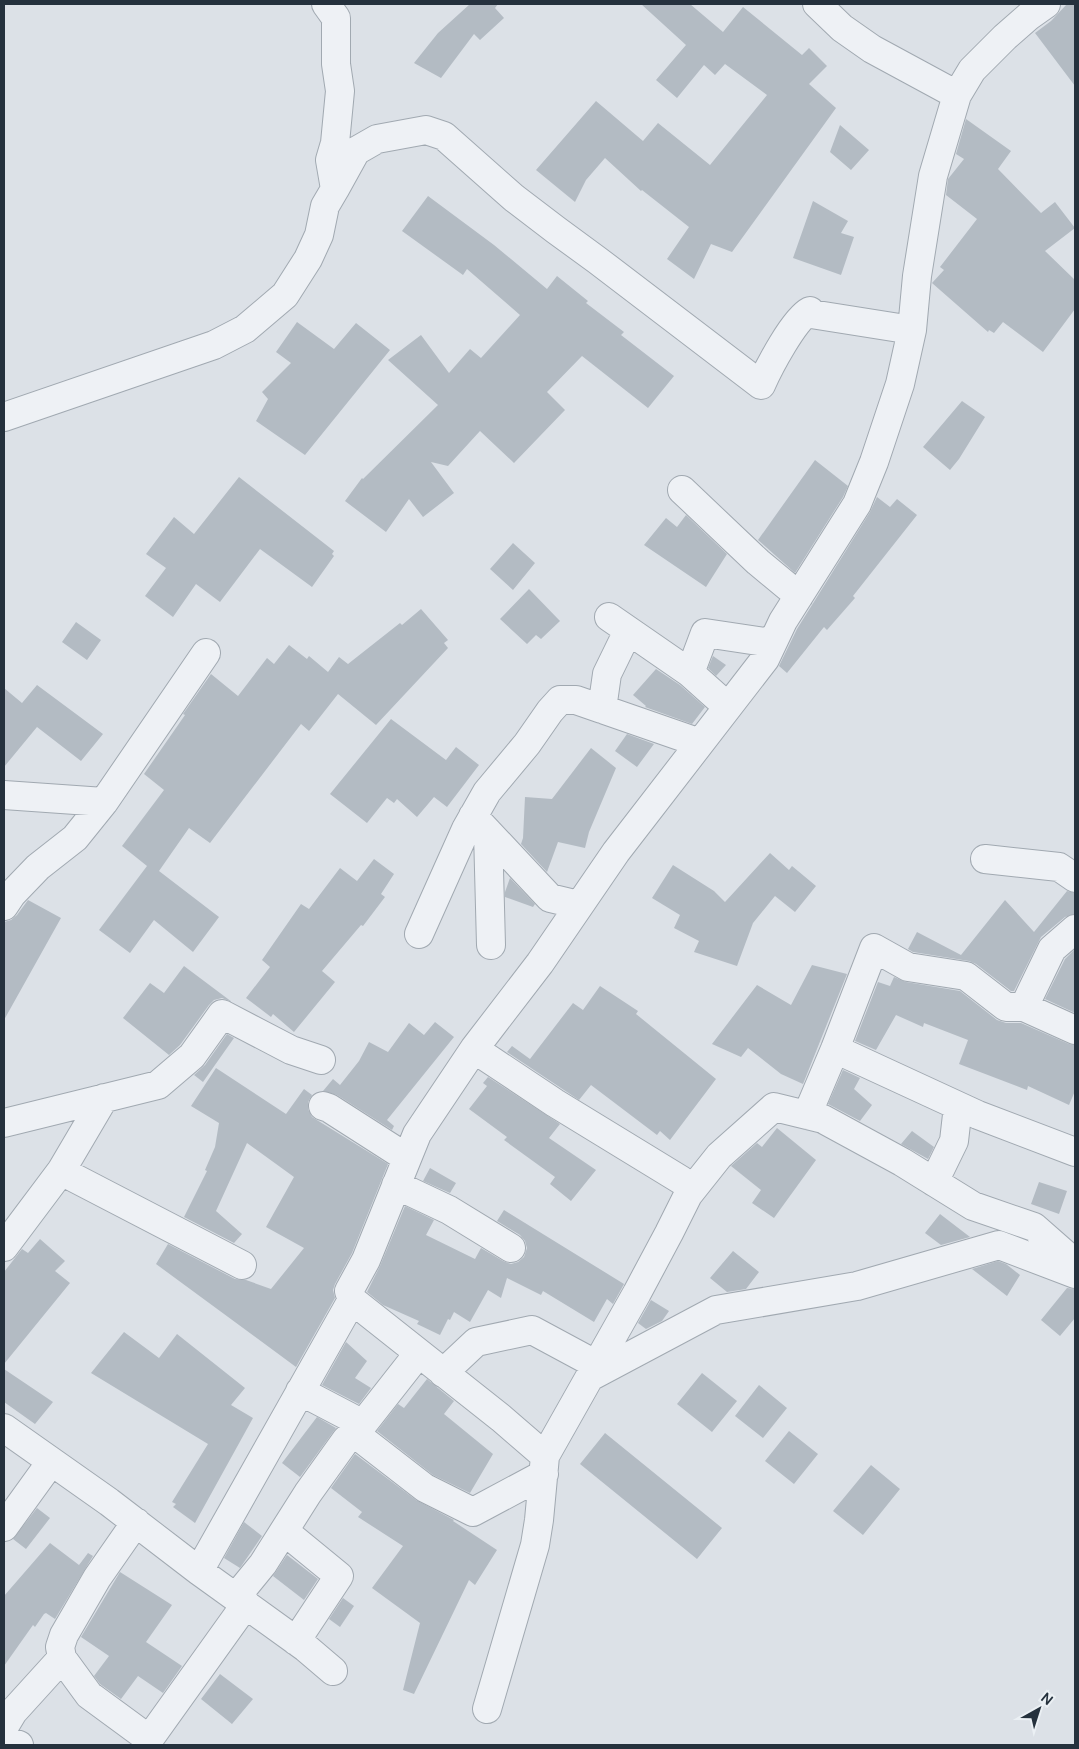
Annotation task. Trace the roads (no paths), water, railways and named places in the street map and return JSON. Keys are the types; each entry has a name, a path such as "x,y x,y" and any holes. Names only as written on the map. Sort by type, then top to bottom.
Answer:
{"street":[{"path":"326,4 336,18 336,64 340,91 336,143 330,160 335,189"},
{"path":"817,4 842,28 872,49 958,95"},
{"path":"544,1465 501,1418 352,1300 349,1291 366,1260 416,1134 474,1049 540,963 616,852 765,659 798,596 857,504 874,462 900,384 912,330 917,276 933,176 958,95 972,70 1028,16 1046,4"},
{"path":"4,417 214,345 245,329 284,295 308,259 319,236 325,206 356,151 377,139 426,130 444,136 514,198 761,385 791,331 805,314 810,312 811,314 912,330"},
{"path":"682,490 758,562 798,596"},
{"path":"602,709 618,624 690,673 728,707"},
{"path":"690,673 705,633 772,643"},
{"path":"4,906 12,894 38,867 75,838 104,802 206,653"},
{"path":"491,946 481,824 487,792 560,700 576,700 700,743"},
{"path":"4,795 104,802"},
{"path":"481,824 550,898 579,905"},
{"path":"419,934 481,824"},
{"path":"985,859 1059,867 1075,878"},
{"path":"1024,1007 1052,949 1075,929"},
{"path":"807,1114 835,1049 874,948 908,967 966,976 1006,1007 1024,1007 1075,1030"},
{"path":"4,1123 158,1085 192,1056 222,1014 291,1050 321,1060"},
{"path":"474,1049 555,1103 681,1180 687,1186 688,1194"},
{"path":"835,1049 958,1106 1075,1152"},
{"path":"4,1247 61,1171 104,1098"},
{"path":"323,1106 407,1158"},
{"path":"934,1182 954,1141 958,1106"},
{"path":"487,1709 535,1545 544,1465 688,1194 718,1156 774,1107 823,1119 973,1206 1034,1227 1075,1263"},
{"path":"61,1171 242,1265"},
{"path":"396,1185 449,1210 511,1248"},
{"path":"593,1371 716,1310 857,1286 999,1245 1075,1274"},
{"path":"199,1571 352,1300"},
{"path":"444,1373 476,1342 532,1330 593,1371"},
{"path":"136,1522 97,1578 64,1635 60,1647 62,1658 89,1695 147,1742 241,1601 262,1564 318,1479 346,1440 358,1429 418,1354"},
{"path":"300,1391 358,1429 424,1488 473,1512 544,1465"},
{"path":"4,1428 136,1522 199,1571 296,1641 333,1672"},
{"path":"4,1527 51,1462"},
{"path":"284,1531 339,1576 296,1641"},
{"path":"4,1727 13,1712 62,1658"},
{"path":"4,1740 19,1745"}]}
